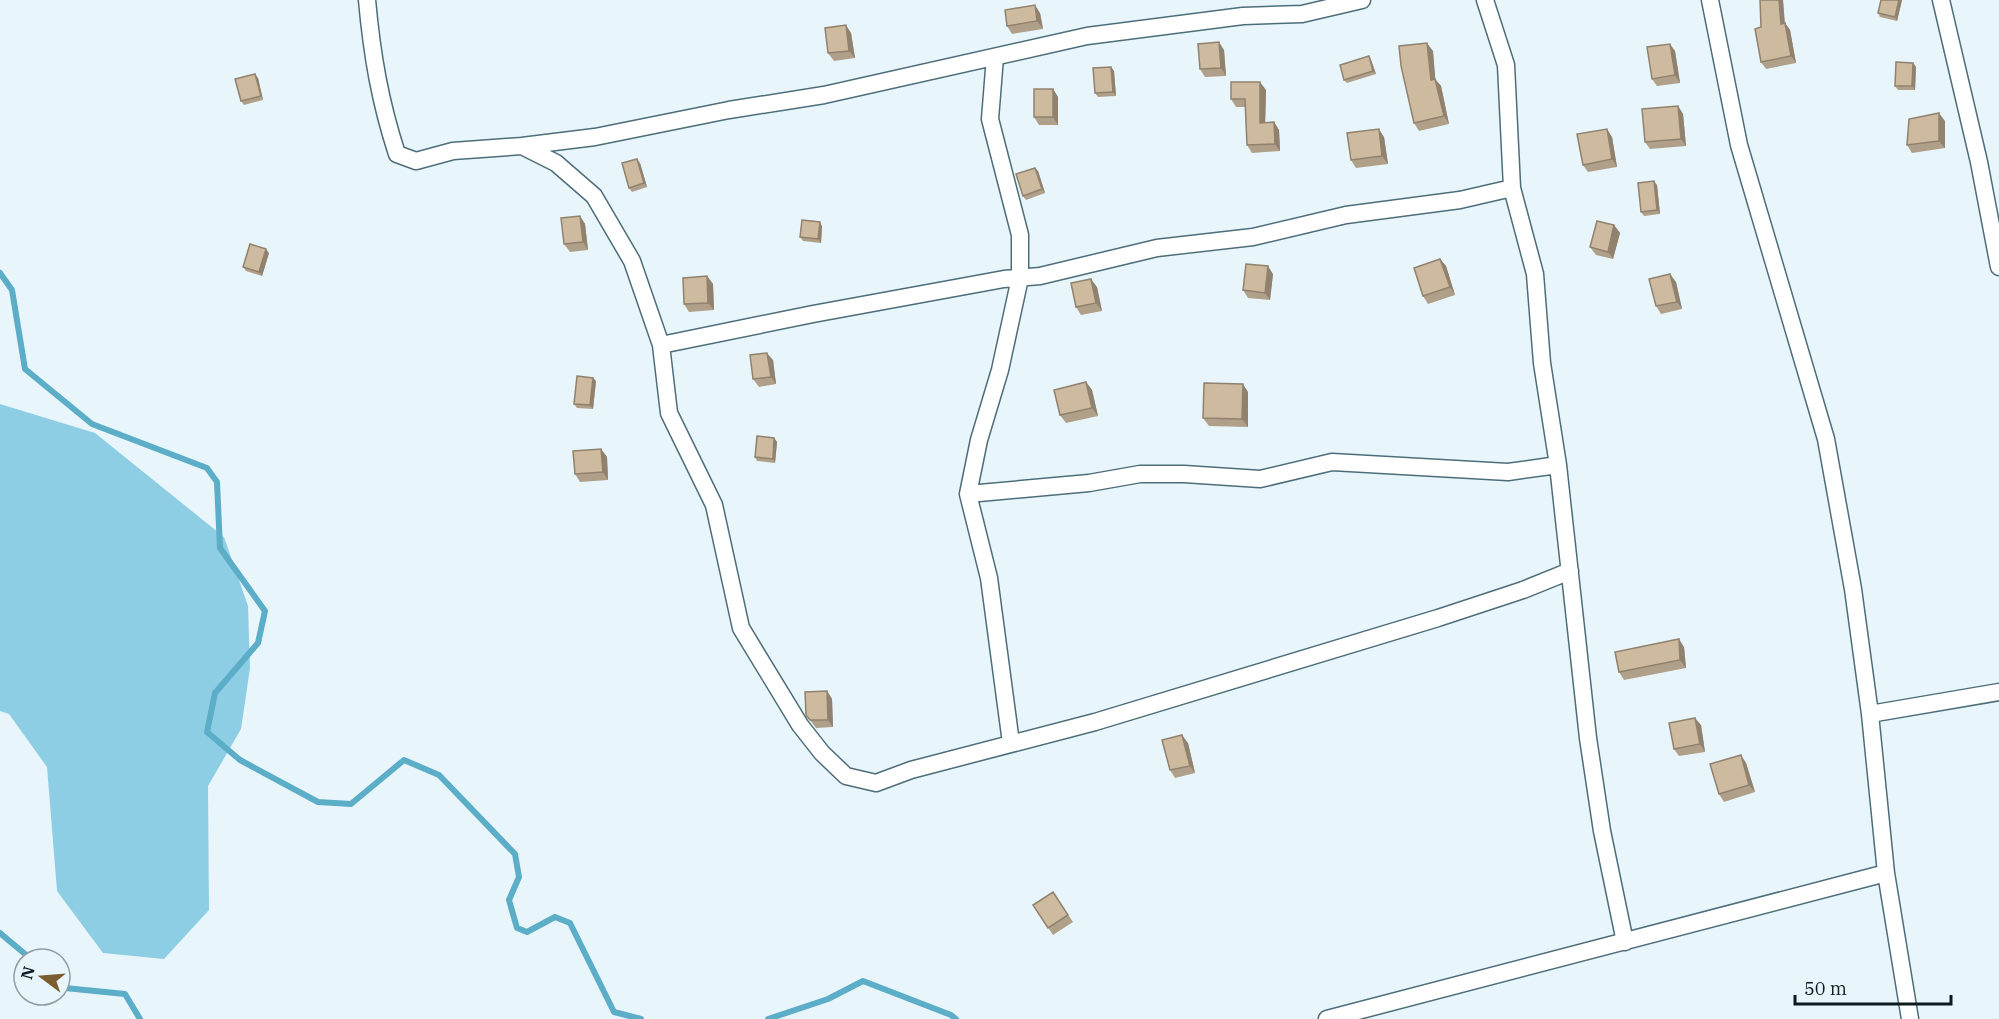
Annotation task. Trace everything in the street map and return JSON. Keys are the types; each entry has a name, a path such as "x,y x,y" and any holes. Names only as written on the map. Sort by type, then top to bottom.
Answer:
{"street":[{"path":"367,0 383,113 397,154 416,161 453,151 595,137 729,110 824,95 1087,36 1362,0"},
{"path":"1485,0 1506,65 1512,188 1535,274 1542,363 1558,465 1588,738 1602,831 1625,942"},
{"path":"1710,0 1739,145 1826,440 1853,589 1870,714 1886,873 1910,1019"},
{"path":"1941,0 1979,162 1999,267"},
{"path":"995,57 990,119 1020,235 1020,278 1000,370 979,440 968,494 989,578 1011,742"},
{"path":"522,146 556,164 594,196 632,261 661,345 669,413 714,505 741,628 800,725 822,753 846,776 876,783 911,770 1011,742 1084,725 1324,653 1513,593 1570,571"},
{"path":"661,345 994,281 1040,276 1157,248 1253,237 1346,215 1460,200 1512,188"},
{"path":"968,494 1089,483 1140,474 1184,474 1260,479 1332,462 1509,472 1558,465"},
{"path":"1870,714 1999,692"},
{"path":"1327,1019 1886,873"}],"shaded area":[{"path":"0,404 95,433 224,537 248,606 250,668 241,729 208,786 209,910 164,959 103,953 57,891 47,767 9,714 0,711"}],"building":[{"path":"1760,0 1779,0 1781,24 1785,23 1791,56 1761,62 1755,29 1761,27"},
{"path":"1881,0 1899,0 1895,17 1878,13"},
{"path":"1035,5 1037,21 1007,26 1005,10"},
{"path":"846,25 849,51 828,53 825,28"},
{"path":"1219,42 1221,68 1200,69 1198,44"},
{"path":"1427,43 1431,80 1435,79 1444,116 1414,123 1401,66 1399,46"},
{"path":"1670,44 1675,75 1652,79 1647,47"},
{"path":"1369,56 1373,71 1344,80 1340,65"},
{"path":"1896,62 1913,63 1912,86 1895,86"},
{"path":"1111,67 1113,92 1095,93 1093,68"},
{"path":"255,74 261,96 241,101 235,79"},
{"path":"1231,82 1260,82 1260,123 1274,122 1275,144 1247,145 1245,99 1231,99"},
{"path":"1034,89 1053,89 1053,117 1034,117"},
{"path":"1678,106 1681,139 1645,142 1642,109"},
{"path":"1939,113 1939,141 1907,145 1909,119"},
{"path":"1379,129 1382,156 1351,160 1347,133"},
{"path":"1607,129 1612,159 1583,165 1577,134"},
{"path":"637,159 644,183 629,188 622,163"},
{"path":"1035,168 1042,189 1023,196 1016,174"},
{"path":"1654,181 1657,210 1641,212 1638,183"},
{"path":"580,216 583,242 564,244 561,218"},
{"path":"802,220 820,222 818,239 800,237"},
{"path":"1597,221 1614,225 1608,252 1590,247"},
{"path":"250,244 266,249 259,272 243,267"},
{"path":"1440,259 1450,287 1423,296 1414,268"},
{"path":"1246,264 1268,266 1265,293 1243,290"},
{"path":"1670,274 1677,302 1656,306 1649,279"},
{"path":"707,276 708,303 684,304 683,278"},
{"path":"1091,279 1096,303 1076,307 1071,283"},
{"path":"767,353 771,377 753,379 750,355"},
{"path":"577,376 593,378 590,405 574,404"},
{"path":"1086,382 1092,408 1060,415 1054,390"},
{"path":"1204,383 1243,384 1242,419 1203,418"},
{"path":"757,436 774,438 773,459 755,457"},
{"path":"601,449 603,472 575,474 573,451"},
{"path":"1679,639 1680,660 1619,672 1615,652"},
{"path":"827,691 828,720 810,720 806,715 805,692"},
{"path":"1695,718 1700,744 1674,749 1669,723"},
{"path":"1182,735 1190,766 1170,770 1162,740"},
{"path":"1741,755 1749,785 1719,794 1710,764"},
{"path":"1053,892 1068,915 1048,928 1033,905"}],"waterway":[{"path":"0,273 12,290 25,369 92,424 207,468 217,482 220,548 265,611 258,643 215,693 207,732 240,760 318,802 351,804 404,760 439,775 515,854 519,877 509,900 517,928 527,932 555,917 570,923 614,1012 641,1019"},
{"path":"0,933 17,947"},
{"path":"768,1019 828,999 863,981 951,1015 956,1019"},
{"path":"72,989 125,994 140,1019"}]}
